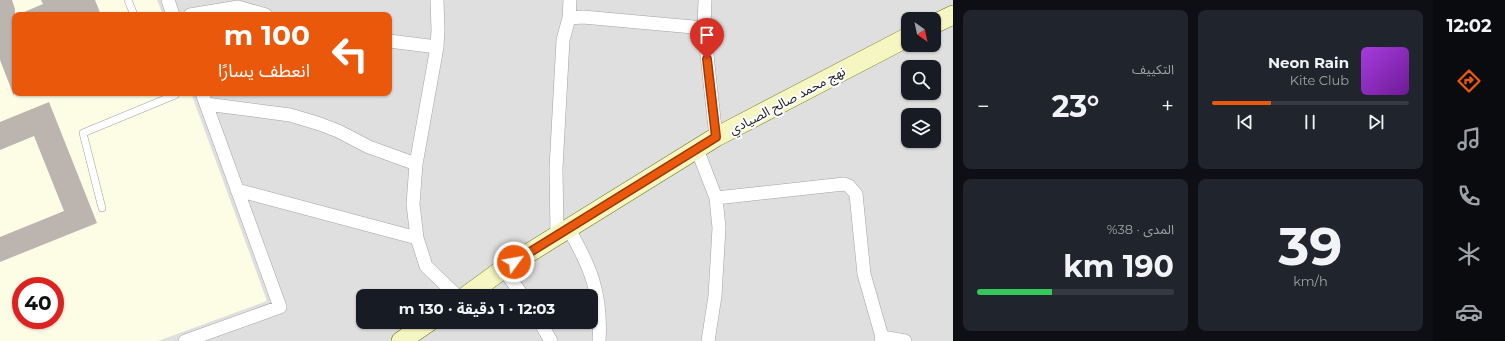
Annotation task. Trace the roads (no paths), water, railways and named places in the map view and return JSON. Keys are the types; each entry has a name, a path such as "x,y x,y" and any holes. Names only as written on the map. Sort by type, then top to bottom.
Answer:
{"street":[{"path":"168,0 172,12"},
{"path":"437,0 437,47 416,164 413,204 417,238 426,266 451,289"},
{"path":"570,0 569,18 563,40 556,168 562,232 582,252 592,274 599,303 599,341"},
{"path":"705,0 704,28 716,137"},
{"path":"203,12 238,4 258,12"},
{"path":"941,21 953,15"},
{"path":"569,18 583,17 704,28"},
{"path":"392,41 437,47"},
{"name":"نهج محمد صالح الصيادي","path":"476,289 503,269 716,137 901,41"},
{"path":"204,98 290,115 320,124 338,131 369,147 416,164"},
{"path":"184,341 280,306 204,98"},
{"path":"697,149 716,198 720,228 715,296 708,341"},
{"path":"716,198 844,184 849,186 856,194 864,274 881,339 905,341"},
{"path":"237,190 417,238"},
{"path":"503,269 518,289"},
{"path":"402,341 419,329"},
{"path":"544,329 551,341"}],"lane":[{"path":"128,0 133,12"},
{"path":"102,208 83,133 173,96"}]}
